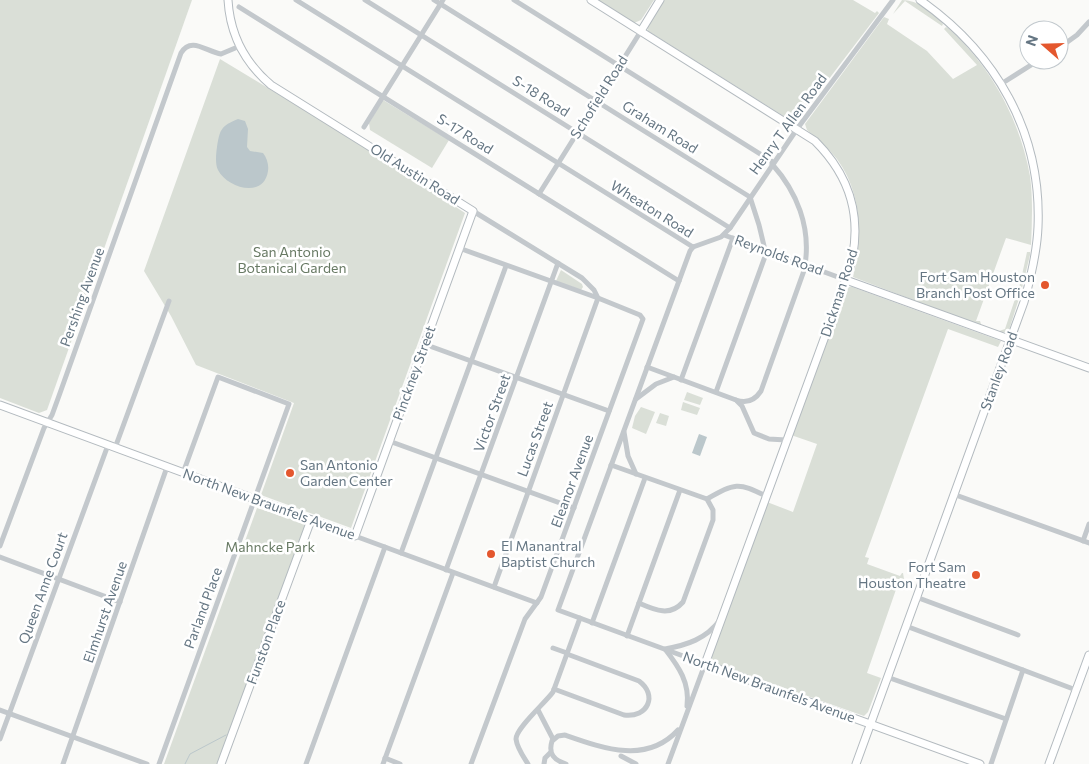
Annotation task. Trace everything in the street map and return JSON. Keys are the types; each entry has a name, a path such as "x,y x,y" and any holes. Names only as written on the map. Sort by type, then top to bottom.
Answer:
{"street":[{"name":"Old Austin Road","path":"228,0 231,21 240,46 253,67 271,85 558,263 588,284 598,298 640,314"},
{"name":"Wheaton Road","path":"296,0 693,247 558,610"},
{"name":"S-18 Road","path":"366,0 730,228"},
{"name":"Graham Road","path":"434,0 442,2 750,197"},
{"path":"514,0 773,163 794,194 806,234 806,265 757,398 742,402 647,367"},
{"name":"Dickman Road","path":"591,0 815,141 832,160 842,177 850,194 855,218 855,244 846,280 705,664"},
{"name":"Schofield Road","path":"538,194 660,0"},
{"name":"Henry T Allen Road","path":"693,247 724,235 730,228 797,129 893,0"},
{"name":"Stanley Road","path":"856,764 1024,302 1033,268 1038,226 1035,175 1026,138 1014,106 987,62 969,40 945,18 920,0"},
{"path":"364,127 442,2"},
{"name":"S-17 Road","path":"239,7 679,281"},
{"path":"1069,41 1077,36 1089,22"},
{"name":"Pershing Avenue","path":"0,546 44,428 63,384 181,53 183,49 190,45 200,46 221,54 240,46"},
{"path":"1001,84 1023,70"},
{"path":"716,392 766,251 750,197"},
{"name":"Pinckney Street","path":"355,536 473,211"},
{"name":"Reynolds Road","path":"724,235 1089,368"},
{"path":"681,380 733,238"},
{"path":"459,248 598,298"},
{"name":"Victor Street","path":"446,570 558,263"},
{"path":"401,553 506,266"},
{"name":"Lucas Street","path":"494,587 598,298"},
{"name":"Queen Anne Court","path":"0,739 58,578 169,301"},
{"name":"Eleanor Avenue","path":"470,764 525,619 537,603 574,508 643,319 640,314"},
{"path":"424,344 609,411"},
{"name":"Parland Place","path":"159,764 289,404 218,377 183,473"},
{"path":"636,399 656,384 674,377"},
{"path":"736,400 742,406 754,433 768,439 786,440"},
{"name":"North New Braunfels Avenue","path":"0,405 537,603"},
{"path":"624,430 628,456 636,474"},
{"path":"389,441 574,508"},
{"path":"611,465 707,499 714,510 713,520 683,602 678,608 669,611 639,603"},
{"name":"Elmhurst Avenue","path":"63,764 167,467"},
{"path":"592,623 645,478"},
{"path":"707,499 725,489 739,485 747,486 766,496"},
{"path":"627,636 680,490"},
{"path":"953,494 1089,543"},
{"name":"Funston Place","path":"222,764 311,520"},
{"path":"1083,540 1089,524"},
{"path":"306,764 384,547"},
{"path":"0,557 120,602"},
{"path":"400,764 384,761 453,572"},
{"path":"916,597 1018,635"},
{"name":"North New Braunfels Avenue","path":"558,610 980,764"},
{"name":"Dickman Road","path":"665,649 691,643 704,636 713,628 724,613"},
{"path":"528,764 516,741 517,733 554,689 580,618"},
{"path":"906,626 1076,690"},
{"path":"553,648 639,681 648,692 649,700 647,707 641,713 632,716 624,715 554,689"},
{"path":"665,649 684,678 688,695 686,714"},
{"path":"1049,764 1089,655"},
{"path":"668,764 705,664"},
{"path":"990,764 1023,670"},
{"path":"887,677 1006,720"},
{"path":"0,710 148,764"},
{"path":"538,710 553,739"},
{"path":"617,754 637,755 660,747 674,736 683,723"},
{"path":"544,764 545,758 550,753 553,739 558,736 565,736 617,754 636,764"},
{"path":"1054,764 1055,749"},
{"path":"550,753 559,762 566,764"}],"green space":[{"path":"0,0 192,0 47,410 39,413 0,398"},
{"path":"596,0 654,0 641,20 634,23"},
{"path":"663,0 853,0 875,13 877,11 879,13 800,117 793,122 648,31 647,26"},
{"path":"902,0 914,2 930,11 940,20 943,24 942,26 905,1 893,14"},
{"path":"884,17 889,19 887,24 927,51 953,79 977,65 944,29 948,28 978,59 990,77 1011,115 1019,135 1031,185 1031,245 1006,238 976,321 980,321 981,324 976,324 853,277 859,231 856,201 845,172 837,159 807,130 805,124"},
{"name":"San Antonio Botanical Garden","path":"220,59 352,139 465,213 351,528 261,495 294,403 196,365 171,316 144,271"},
{"path":"383,100 449,140 432,168 370,130 369,123"},
{"path":"1027,252 1030,252 1030,255 1021,292 1009,330 1002,333 999,331 1005,329 1020,284"},
{"path":"561,270 582,284 581,290 556,281"},
{"path":"848,287 1001,341 998,347 948,329 865,557 869,558 867,564 900,576 903,573 904,579 900,578 867,673 881,678 868,712 864,716 711,662 710,657 767,502 793,512 817,444 791,435 845,289"},
{"path":"687,392 703,398 700,405 684,400"},
{"path":"683,402 700,408 697,415 681,410"},
{"path":"641,407 655,412 646,434 632,428 635,416"},
{"path":"660,413 669,416 666,426 656,423"},
{"name":"Mahncke Park","path":"257,508 306,524 217,764 164,764"}],"shaded area":[{"path":"238,119 245,121 248,129 247,147 250,151 263,153 268,164 265,180 253,188 237,186 229,182 216,165 220,132 225,126"},
{"path":"699,434 707,437 700,456 692,453"}],"waterway":[{"path":"185,764 190,754 226,735"}],"place":[{"name":"Fort Sam Houston Branch Post Office","path":"1045,285"},
{"name":"San Antonio Garden Center","path":"290,473"},
{"name":"El Manantral Baptist Church","path":"491,554"},
{"name":"Fort Sam Houston Theatre","path":"976,575"}]}
